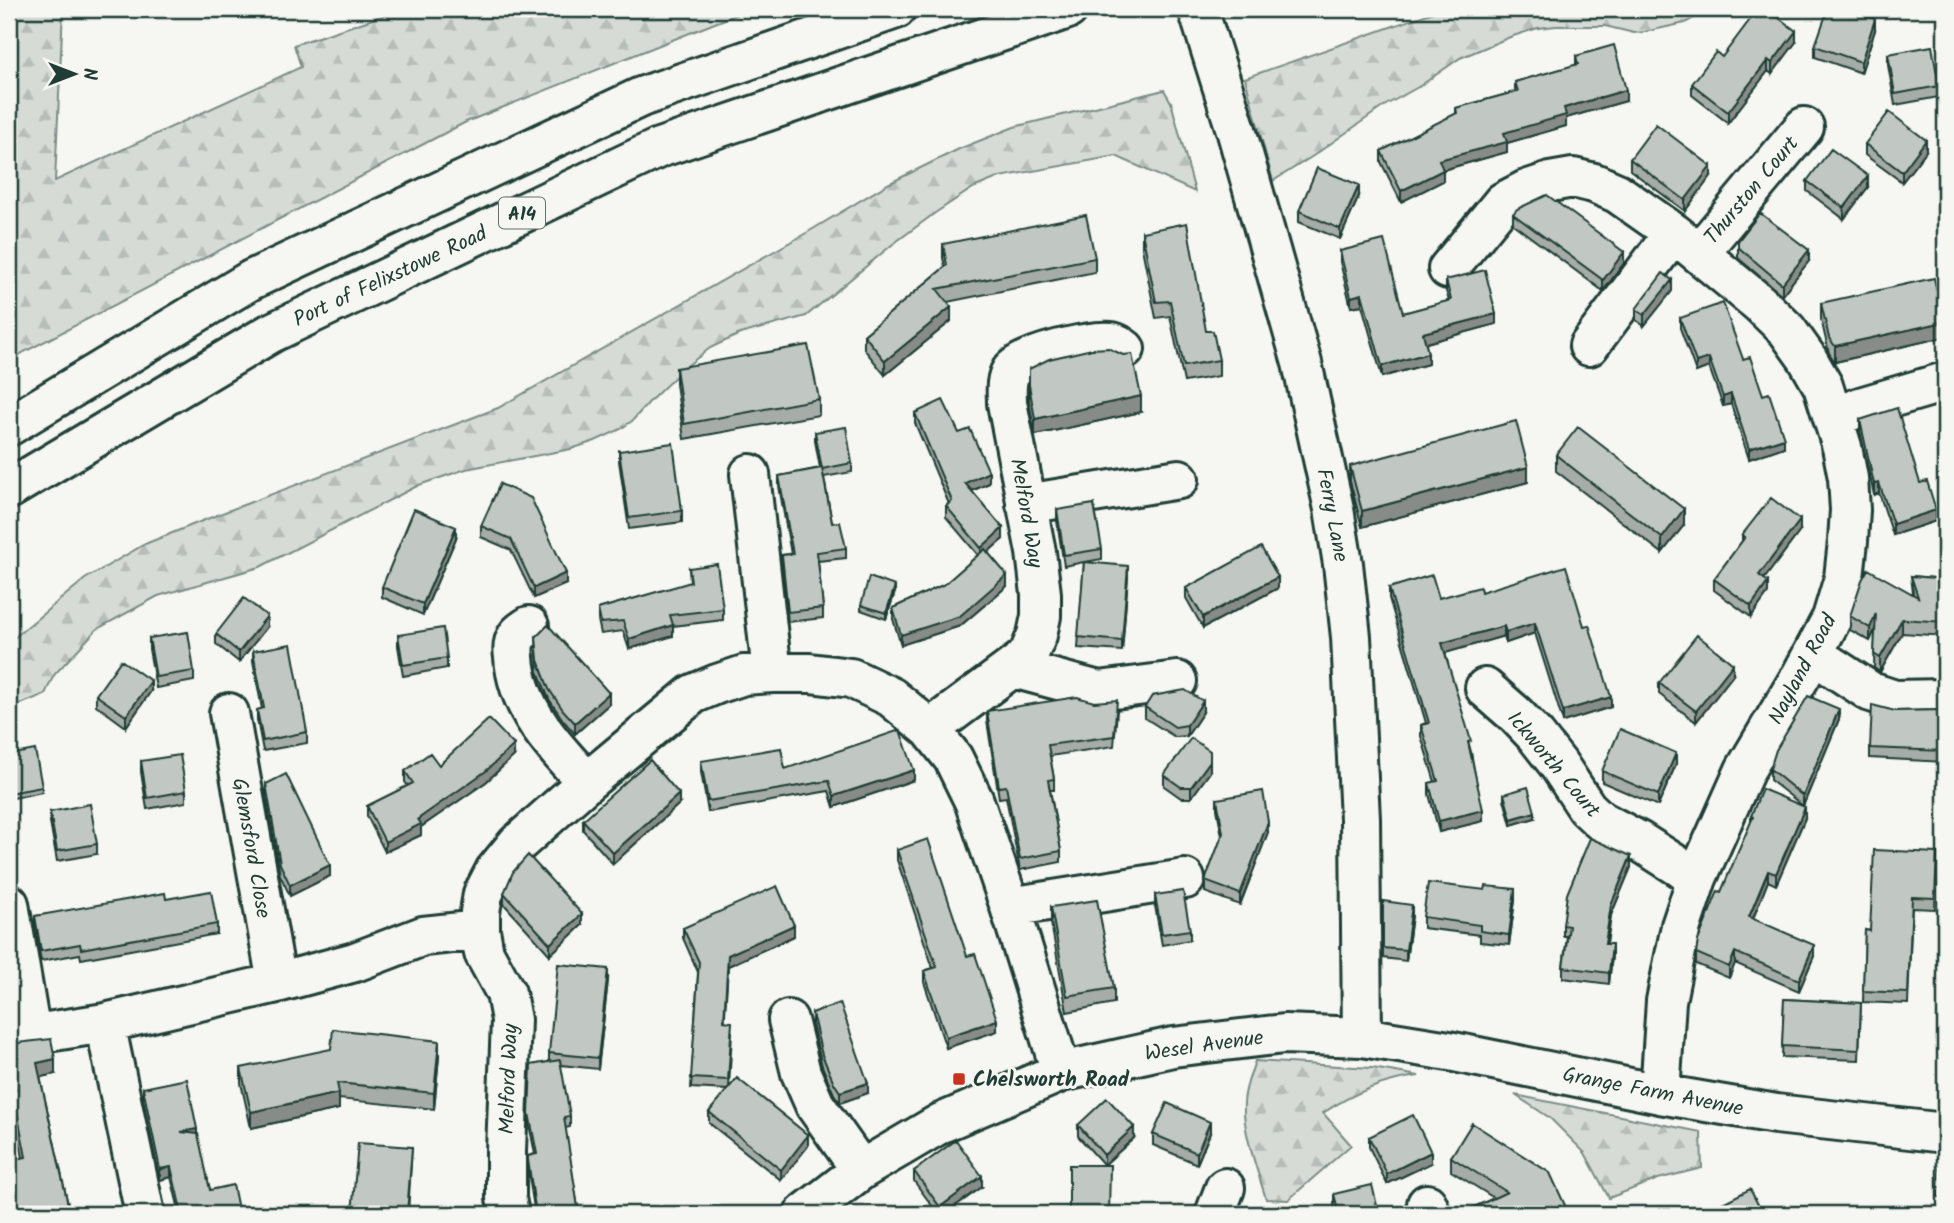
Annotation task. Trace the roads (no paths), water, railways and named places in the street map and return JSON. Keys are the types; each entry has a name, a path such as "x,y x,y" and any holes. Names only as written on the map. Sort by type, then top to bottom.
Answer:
{"main road":[{"name":"A14","path":"9,426 264,274 640,97 896,9"},
{"name":"Port of Felixstowe Road","path":"9,489 271,333 659,148 1068,9"},
{"name":"Ferry Lane","path":"1198,9 1237,133 1302,363 1334,509 1343,564 1351,637 1360,819 1362,1037"},
{"name":"Thurston Court","path":"1589,346 1686,243 1804,127"},
{"name":"Nayland Road","path":"1448,269 1503,202 1525,190 1573,178 1617,193 1686,243 1759,303 1787,330 1807,358 1822,386 1842,447 1850,509 1844,578 1832,618 1745,770 1697,878 1681,926 1667,1000 1660,1094"},
{"name":"Melford Way","path":"930,729 1028,656 1037,635 1041,616 1041,594 1036,552 1007,403 1006,383 1012,369 1027,359 1051,351 1100,341 1115,342 1125,349"},
{"path":"1834,418 1860,407 1945,382"},
{"path":"750,474 772,673"},
{"path":"1026,503 1179,479"},
{"path":"529,626 517,635 513,648 514,666 521,691 533,717 554,747 587,782"},
{"path":"1813,654 1871,692 1895,700 1945,699"},
{"path":"1013,668 1100,691 1177,681"},
{"name":"Melford Way","path":"509,1214 506,1198 506,1151 512,1020 506,993 484,953 480,930 483,894 495,872 517,844 587,782 693,694 744,675 810,673 851,678 891,697 930,729 953,758 974,801 1061,1072"},
{"name":"Ickworth Court","path":"1485,688 1536,736 1587,808 1601,821 1656,851 1697,878"},
{"name":"Glemsford Close","path":"229,713 276,983"},
{"path":"1010,907 1185,879"},
{"path":"9,904 20,1037 105,1023 276,983 355,961 424,936 480,930"},
{"path":"783,1011 801,1073 816,1105 861,1170"},
{"path":"105,1023 145,1214"},
{"name":"Wesel Avenue","path":"807,1213 861,1170 941,1123 1061,1072 1173,1047 1284,1034 1362,1037"},
{"name":"Grange Farm Avenue","path":"1362,1037 1449,1051 1660,1094 1776,1114 1945,1133"}],"place":[{"name":"Chelsworth Road","path":"959,1079"}]}
